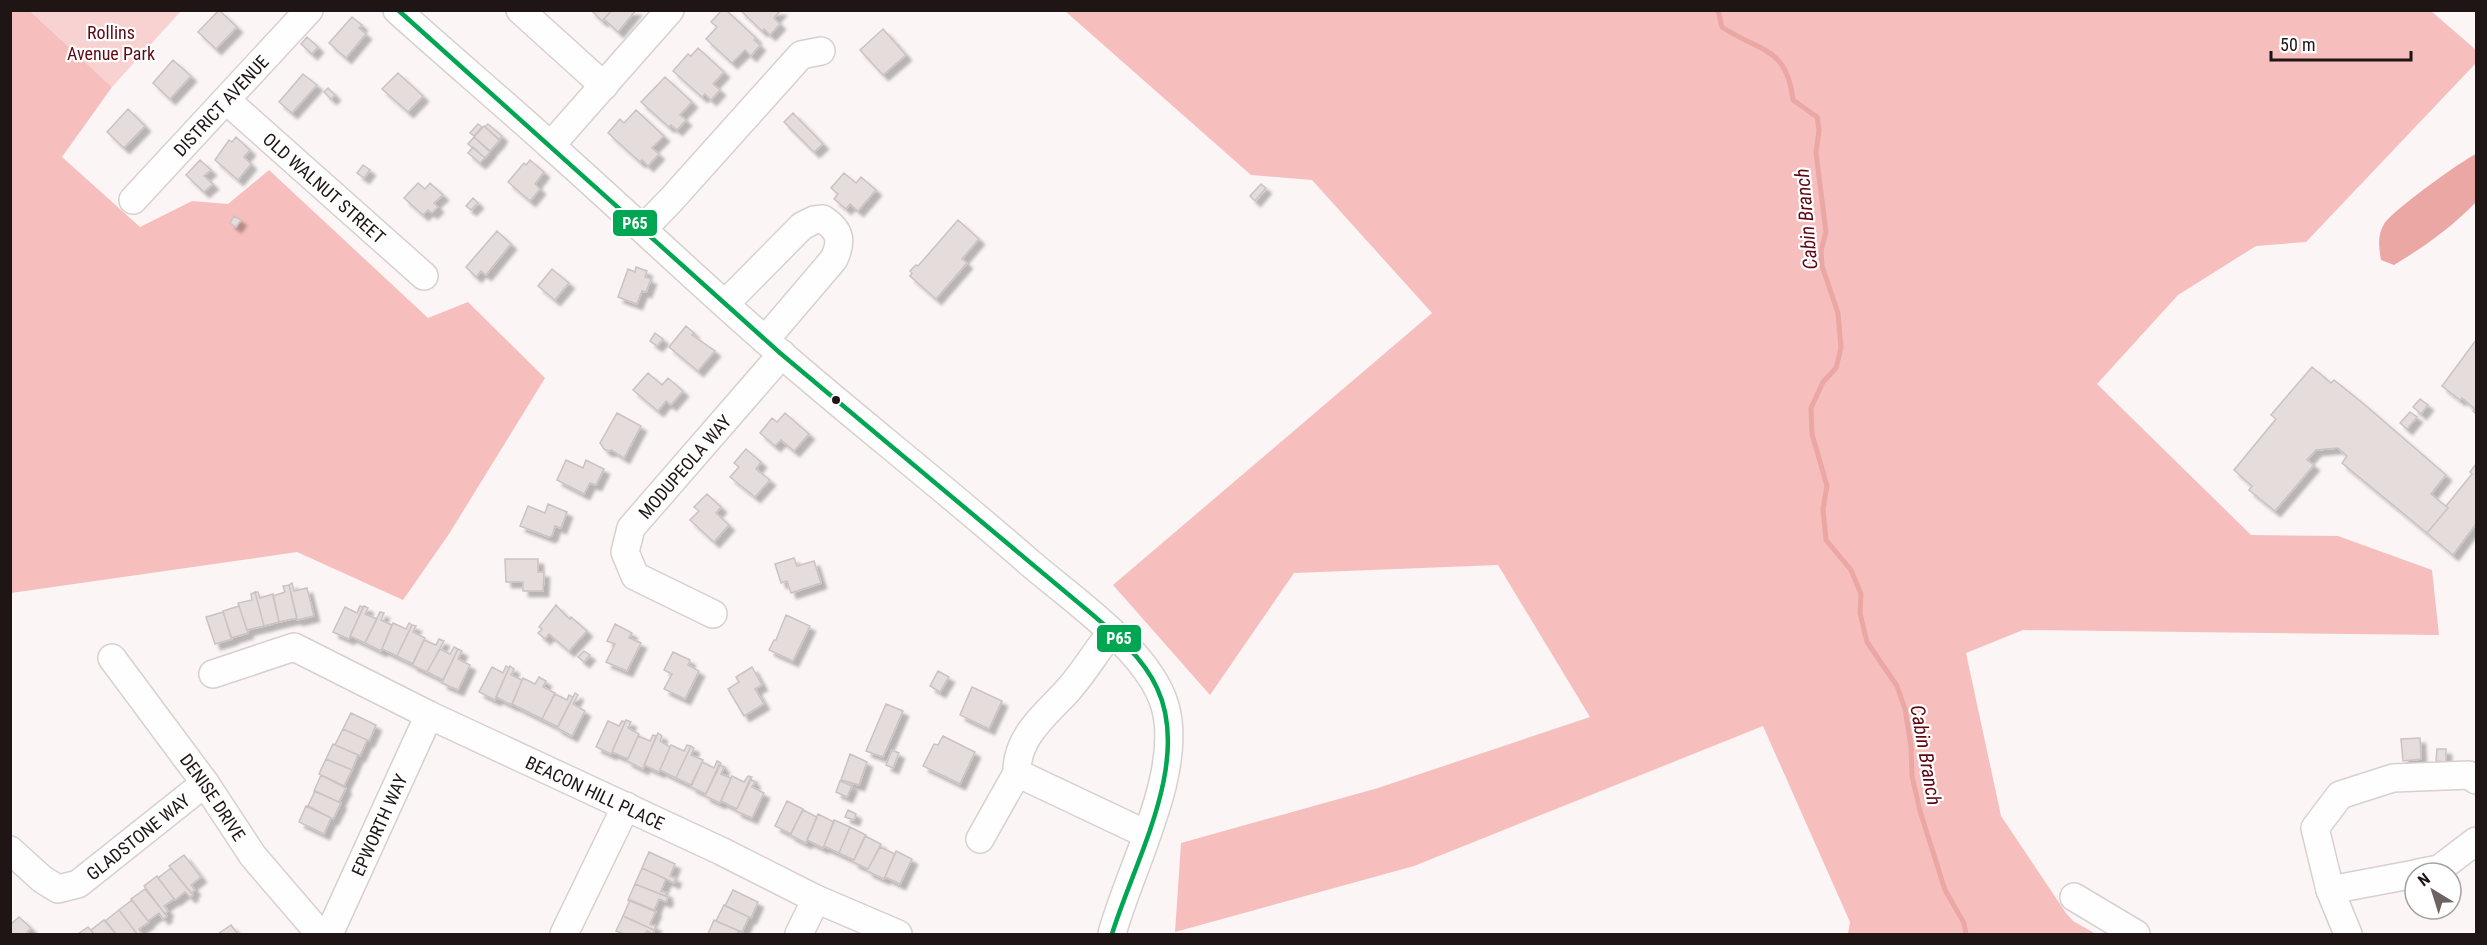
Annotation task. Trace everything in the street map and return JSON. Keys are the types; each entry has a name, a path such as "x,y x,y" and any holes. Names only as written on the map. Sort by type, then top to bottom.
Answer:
{"street":[{"name":"DISTRICT AVENUE","path":"133,200 309,10"},
{"path":"397,10 551,145 773,347 959,501 1111,633 1134,654 1152,677 1166,708 1168,748 1166,768 1112,934"},
{"path":"520,10 604,86"},
{"path":"551,145 670,10"},
{"path":"643,229 801,55 821,51"},
{"name":"OLD WALNUT STREET","path":"226,100 424,276"},
{"name":"MODUPEOLA WAY","path":"713,614 635,576 625,552 631,528 773,347 834,259 840,241 831,224 823,219 814,220 802,226 725,304"},
{"path":"980,839 1017,773 1016,763 1024,741 1054,702 1068,690 1111,633"},
{"name":"BEACON HILL PLACE","path":"213,674 294,647 429,715 626,806 816,899 898,934"},
{"name":"DENISE DRIVE","path":"112,658 204,783 253,856 320,934"},
{"name":"EPWORTH WAY","path":"329,934 429,715"},
{"path":"1017,773 1146,834"},
{"path":"2348,934 2330,890 2315,828 2340,795 2393,778 2469,775 2476,780"},
{"name":"GLADSTONE WAY","path":"10,850 42,879 58,889 78,884 204,783"},
{"path":"564,934 626,806"},
{"path":"2450,861 2476,841"},
{"path":"2330,890 2403,876"},
{"path":"2073,897 2136,934"},
{"path":"799,934 816,899"}],"green space":[{"name":"Rollins Avenue Park","path":"30,11 181,11 112,87"}],"shaded area":[{"path":"10,11 30,11 112,87 62,157 140,227 192,201 228,204 269,170 428,318 468,302 545,378 449,534 403,600 297,552 11,593"},
{"path":"1065,11 2431,11 2476,50 2476,63 2306,242 2256,246 2178,295 2097,384 2251,535 2338,536 2432,570 2439,635 2023,630 1966,653 2001,816 2066,913 2073,921 2096,934 1848,934 1850,922 1763,726 1414,866 1175,932 1181,843 1378,788 1590,717 1498,565 1294,573 1210,695 1113,585 1432,313 1312,180 1251,175"},
{"path":"2476,154 2476,202 2437,236 2394,265 2381,260 2379,237 2384,224 2427,187"}],"building":[{"path":"219,10 237,27 216,49 198,32"},
{"path":"591,10 612,10 602,21"},
{"path":"612,10 636,10 618,32 604,19"},
{"path":"722,10 727,11 756,38 754,40 760,45 751,56 745,50 732,63 706,39 717,27 711,22"},
{"path":"740,10 781,10 774,18 780,24 770,35 764,29 762,31"},
{"path":"352,17 362,25 359,28 366,34 346,58 329,43"},
{"path":"883,29 906,55 883,75 860,50"},
{"path":"307,37 318,47 312,54 301,44"},
{"path":"698,48 724,72 713,84 720,90 711,100 705,94 702,97 673,71 688,54 691,56"},
{"path":"173,60 191,76 170,99 153,83"},
{"path":"398,73 423,96 408,112 382,89"},
{"path":"303,74 317,85 292,113 279,102"},
{"path":"665,77 692,102 680,115 686,120 677,130 671,125 669,127 641,102"},
{"path":"328,88 335,95 331,99 324,92"},
{"path":"128,109 145,126 124,148 107,132"},
{"path":"636,110 664,136 652,148 659,154 648,166 642,160 640,162 608,133 620,119 624,123"},
{"path":"793,113 823,144 814,152 784,122"},
{"path":"478,124 482,127 474,136 470,133"},
{"path":"488,124 502,136 499,140 485,127"},
{"path":"484,126 500,140 490,151 474,137"},
{"path":"236,137 250,150 244,157 251,164 238,180 215,160 229,140 232,142"},
{"path":"474,137 490,152 485,158 468,144"},
{"path":"473,147 485,158 480,163 468,153"},
{"path":"200,160 211,170 204,176 213,184 204,192 186,175"},
{"path":"530,160 544,172 535,184 540,189 530,201 508,182 524,163 526,165"},
{"path":"363,165 370,170 364,178 357,173"},
{"path":"844,173 856,183 861,177 876,190 858,211 850,204 846,209 834,199 838,194 831,188"},
{"path":"418,183 425,189 430,183 443,195 434,203 438,207 432,213 428,210 423,215 404,198"},
{"path":"1261,184 1266,188 1255,201 1250,196"},
{"path":"473,198 478,203 471,210 466,206"},
{"path":"234,216 241,220 236,227 230,223"},
{"path":"958,220 979,239 962,259 967,263 936,299 910,276 912,273 910,271 916,265 918,266"},
{"path":"497,231 511,244 486,275 481,271 476,277 466,267"},
{"path":"636,267 647,271 645,277 651,279 646,292 642,291 637,304 618,297 628,269 635,272"},
{"path":"552,269 569,283 555,300 538,286"},
{"path":"686,326 694,333 692,335 715,351 698,371 669,347"},
{"path":"655,333 663,339 657,346 650,341"},
{"path":"2476,340 2476,414 2473,411 2475,409 2462,398 2460,400 2442,386"},
{"path":"2312,367 2331,383 2334,380 2446,475 2431,494 2448,508 2427,533 2342,463 2347,456 2338,448 2316,450 2307,460 2314,465 2275,511 2249,490 2252,486 2234,470 2276,419 2271,415"},
{"path":"648,373 662,385 668,378 683,391 671,405 666,401 658,411 633,390"},
{"path":"2420,399 2428,405 2421,414 2413,407"},
{"path":"2410,412 2417,417 2407,429 2400,423"},
{"path":"617,413 641,426 624,458 612,450 604,449 600,443"},
{"path":"785,413 809,434 794,451 781,440 775,446 760,433 772,418 777,422"},
{"path":"746,449 761,462 756,469 770,480 755,497 730,477 739,467 734,463"},
{"path":"566,460 583,468 586,460 604,469 596,485 590,483 584,494 557,480"},
{"path":"2476,464 2476,524 2453,555 2427,533 2448,508 2446,506 2472,474 2470,472"},
{"path":"707,494 721,507 716,513 729,525 714,542 690,520 699,511 694,507"},
{"path":"548,504 567,512 561,528 555,526 552,536 549,537 520,526 528,506 545,513"},
{"path":"794,558 797,566 814,561 821,583 791,593 787,581 781,583 775,564"},
{"path":"505,559 538,559 538,572 544,572 543,591 523,591 523,582 506,582"},
{"path":"292,583 294,591 307,588 314,616 297,620 289,585"},
{"path":"289,585 297,618 279,622 273,596 285,592 283,586"},
{"path":"255,592 264,626 247,630 238,603 252,600 251,594"},
{"path":"255,592 258,592 260,598 273,594 279,622 264,626"},
{"path":"556,605 565,615 570,619 571,617 587,631 569,651 549,634 545,639 538,633 542,629 539,627"},
{"path":"239,606 248,633 231,638 223,611"},
{"path":"360,606 363,607 349,639 333,632 345,607 357,613"},
{"path":"364,606 368,608 365,614 377,619 365,643 350,636"},
{"path":"223,612 232,639 215,644 206,617"},
{"path":"380,612 384,613 381,620 392,625 381,651 365,643"},
{"path":"786,615 810,626 793,661 769,650 776,640"},
{"path":"393,623 406,629 409,623 412,625 397,656 382,649"},
{"path":"615,624 632,633 629,638 641,643 627,671 606,662 615,644 607,641"},
{"path":"412,625 416,626 413,632 425,638 413,664 397,656"},
{"path":"439,639 444,641 427,672 412,665 424,640 436,645"},
{"path":"454,647 458,649 443,680 427,672 440,649 450,654"},
{"path":"458,649 462,651 458,659 470,665 458,690 442,683"},
{"path":"584,651 590,655 584,662 578,657"},
{"path":"673,652 690,660 688,665 699,671 685,699 664,689 672,674 664,670"},
{"path":"506,666 509,668 495,700 479,692 492,667 503,673"},
{"path":"510,666 514,669 511,675 522,680 512,705 496,697"},
{"path":"752,667 762,685 755,689 764,704 744,716 728,689 739,682 736,677"},
{"path":"938,671 949,677 940,692 930,686"},
{"path":"539,677 546,681 543,687 555,693 542,719 512,704 523,678 535,684"},
{"path":"972,687 1002,701 989,729 960,715"},
{"path":"575,693 578,695 573,704 585,711 572,736 557,728"},
{"path":"555,694 567,700 569,695 573,697 558,727 542,719"},
{"path":"886,704 903,711 883,757 866,751"},
{"path":"351,713 376,725 369,741 343,729"},
{"path":"626,720 631,722 628,728 639,734 628,759 612,752"},
{"path":"608,721 619,726 622,721 625,722 611,754 596,747"},
{"path":"343,729 367,740 360,756 335,745"},
{"path":"658,733 662,736 660,741 670,747 659,772 644,765"},
{"path":"653,735 656,736 643,769 627,761 638,736 650,741"},
{"path":"943,736 975,752 960,784 923,766 934,744 938,745"},
{"path":"2420,738 2421,759 2403,761 2401,739"},
{"path":"333,744 358,755 352,770 326,759"},
{"path":"671,745 684,751 687,745 691,746 676,778 660,770"},
{"path":"691,746 694,748 691,755 703,760 691,785 676,778"},
{"path":"2437,749 2446,749 2446,762 2436,761"},
{"path":"892,750 899,753 893,768 886,765"},
{"path":"850,754 867,762 859,785 841,780"},
{"path":"326,759 352,770 344,786 319,774"},
{"path":"717,761 721,763 706,794 691,787 702,762 714,768"},
{"path":"719,765 724,767 721,774 731,778 720,803 705,796"},
{"path":"321,775 346,788 339,802 314,791"},
{"path":"732,776 744,782 748,776 752,777 737,809 721,801"},
{"path":"750,779 755,782 752,787 764,793 752,818 736,811"},
{"path":"840,781 852,786 847,797 836,792"},
{"path":"315,791 341,803 333,819 308,806"},
{"path":"787,801 803,809 791,834 775,826"},
{"path":"306,806 331,818 324,834 299,822"},
{"path":"803,810 817,817 806,843 790,835"},
{"path":"848,810 856,814 854,820 845,817"},
{"path":"818,814 834,822 823,848 807,840"},
{"path":"834,820 850,827 839,853 824,846"},
{"path":"850,827 866,835 854,860 839,853"},
{"path":"865,836 881,844 868,869 853,862"},
{"path":"880,847 895,854 884,879 867,871"},
{"path":"896,851 912,859 900,884 885,877"},
{"path":"649,852 675,864 670,876 676,878 674,883 642,868"},
{"path":"184,855 201,877 191,885 195,890 191,893 169,866"},
{"path":"171,868 193,895 190,897 185,892 175,900 158,878"},
{"path":"642,868 666,879 661,891 667,893 665,896 635,884"},
{"path":"157,876 174,899 164,906 168,911 165,914 144,886"},
{"path":"635,884 668,897 666,902 659,899 654,911 628,900"},
{"path":"145,889 167,916 163,919 159,913 148,921 131,899"},
{"path":"733,890 758,902 751,918 725,906"},
{"path":"132,900 149,922 139,929 142,934 137,934 119,910"},
{"path":"630,900 656,911 650,924 656,926 654,930 623,916"},
{"path":"724,905 749,917 742,932 716,921"},
{"path":"119,910 137,934 116,934 105,921"},
{"path":"623,916 654,930 653,934 647,931 645,934 624,934 616,931"},
{"path":"19,917 31,928 26,934 10,934 10,925"},
{"path":"104,920 116,934 94,934 91,930"},
{"path":"714,920 739,931 737,934 708,934"},
{"path":"231,925 238,934 218,934"},
{"path":"88,927 94,934 78,934"}],"waterway":[{"name":"Cabin Branch","path":"1718,10 1722,27 1778,60 1785,69 1790,82 1793,100 1817,117 1819,130 1816,153 1826,232 1821,251 1822,266 1838,313 1841,348 1836,368 1823,382 1811,408 1812,434 1827,486 1823,509 1826,540 1851,570 1861,594 1860,613 1867,642 1897,686 1905,709 1911,746 1912,776 1920,811 1945,890 1964,923 1966,934"}],"transit line":[{"name":"P65","path":"398,10 780,353 1097,618 1136,655 1157,688 1166,717 1168,748 1156,812 1112,934"}]}
